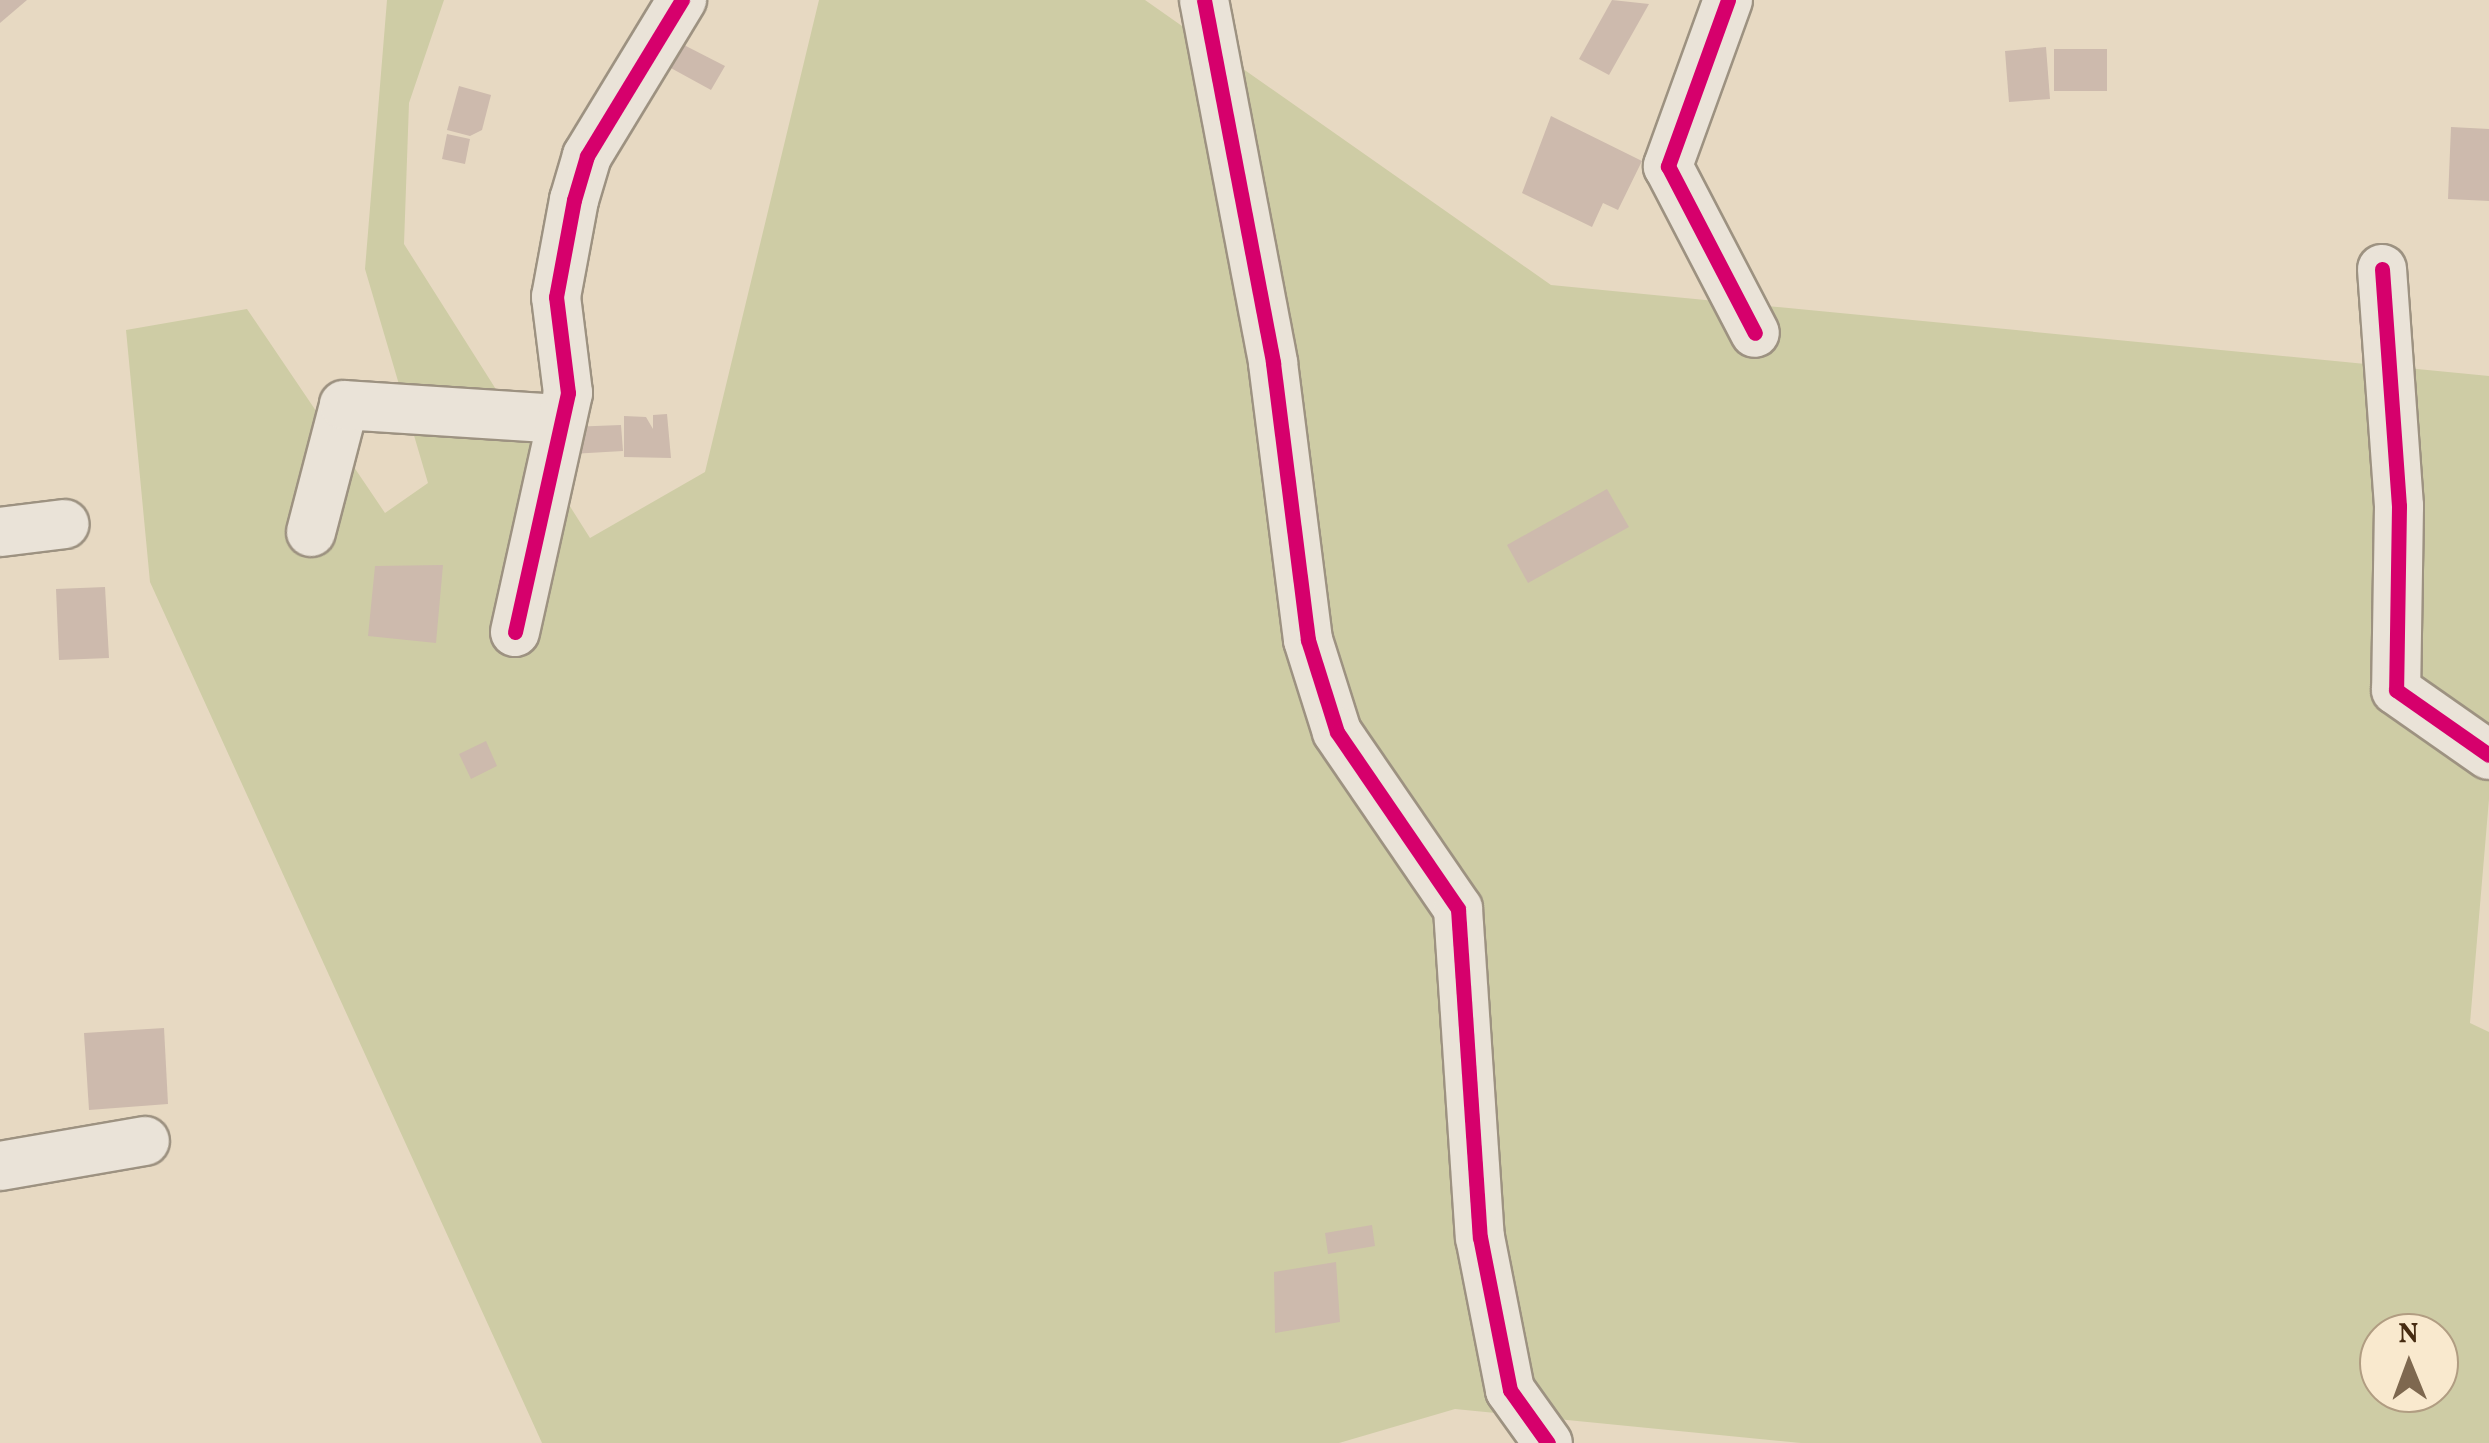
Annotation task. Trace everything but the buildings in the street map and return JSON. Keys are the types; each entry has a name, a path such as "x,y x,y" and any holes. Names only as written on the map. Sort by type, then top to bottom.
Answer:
{"street":[{"path":"515,632 562,419 556,298 578,185 682,0"},
{"path":"1204,0 1273,364 1308,640 1337,732 1458,908 1480,1237 1510,1390 1548,1443"},
{"path":"1728,0 1668,166 1754,333"},
{"path":"2382,269 2399,506 2396,690 2489,754"},
{"path":"312,532 344,405 562,419"},
{"path":"0,532 64,524"},
{"path":"0,1166 145,1141"}],"shaded area":[{"path":"387,0 444,0 409,103 404,244 590,538 705,472 819,0 1145,0 1551,285 2489,376 2489,799 2470,1023 2489,1032 2489,1443 1801,1443 1455,1409 1339,1443 542,1443 150,582 126,330 247,309 385,513 428,483 365,269"}],"cycle path":[{"path":"515,632 568,393 556,297 574,200 587,156 682,0"},
{"path":"1204,0 1273,363 1308,640 1337,732 1458,909 1480,1237 1510,1390 1548,1443"},
{"path":"1728,0 1668,166 1755,333"},
{"path":"2382,269 2399,506 2396,690 2489,755"}]}
